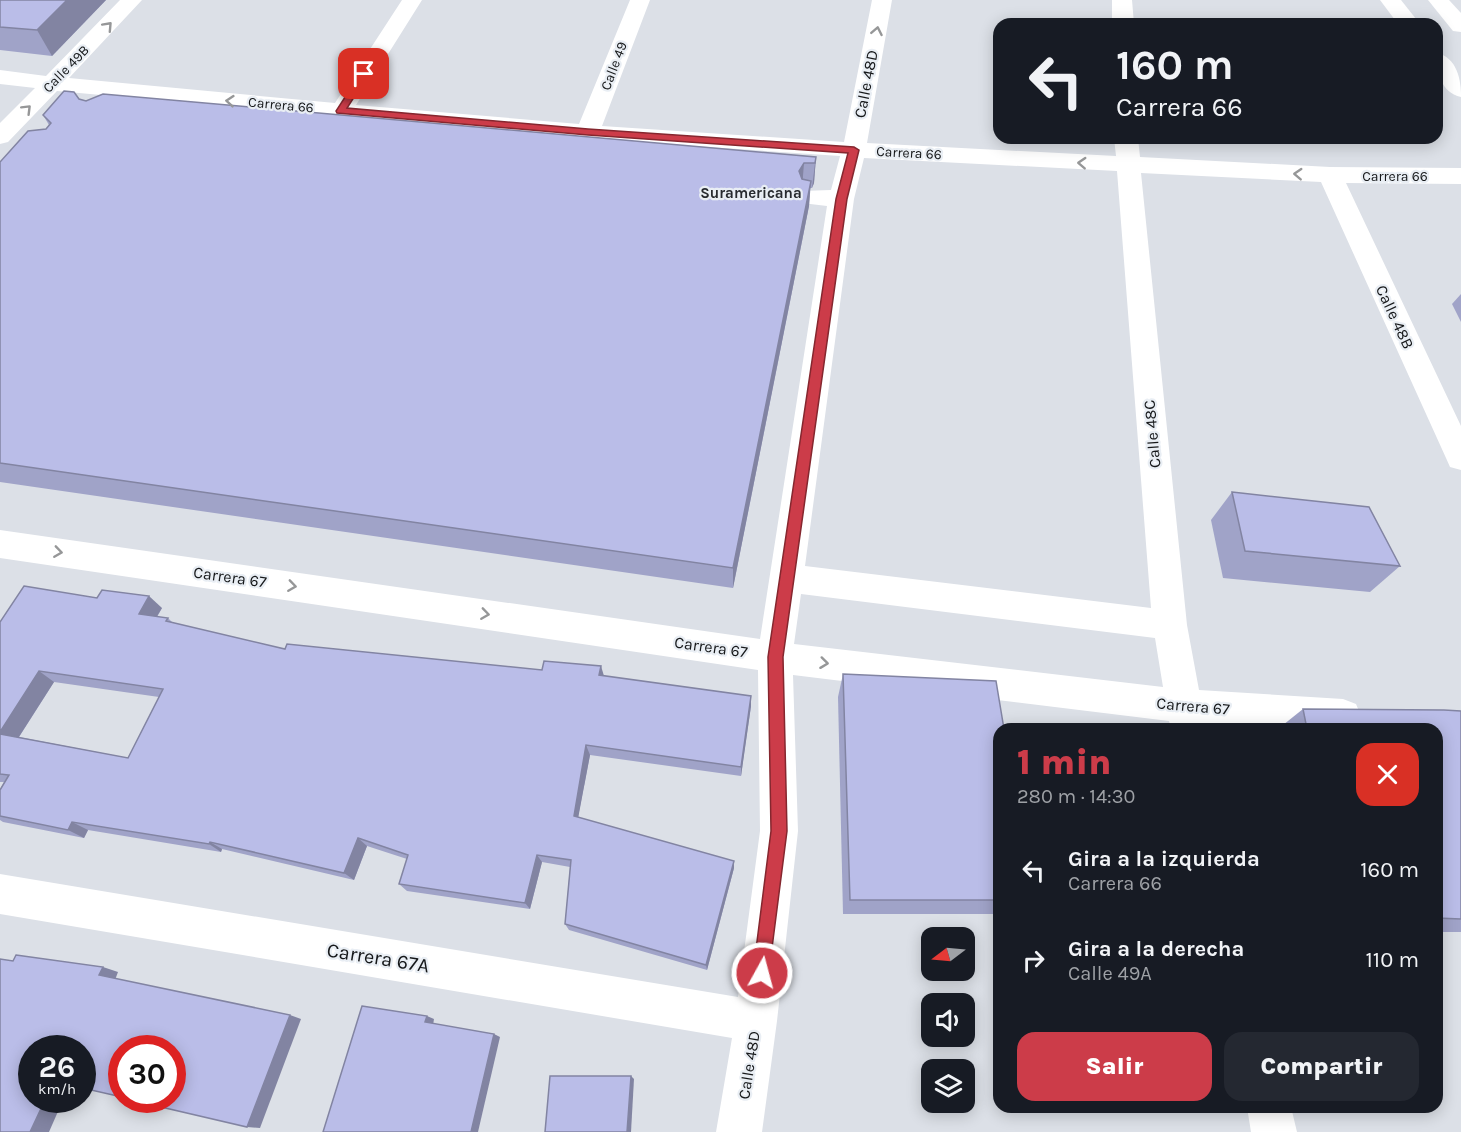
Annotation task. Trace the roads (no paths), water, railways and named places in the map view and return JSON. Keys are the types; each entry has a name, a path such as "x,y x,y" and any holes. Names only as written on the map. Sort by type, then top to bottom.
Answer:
{"street":[{"name":"Calle 49B","path":"7,141 55,82 132,0"},
{"path":"340,111 412,0"},
{"name":"Calle 49","path":"588,132 640,0"},
{"name":"Calle 48D","path":"739,1132 756,1021 779,831 775,657 826,198 854,150 882,0"},
{"path":"1122,0 1122,18"},
{"path":"1390,0 1404,18"},
{"path":"1438,0 1461,26"},
{"path":"1443,68 1461,90"},
{"name":"Carrera 66","path":"0,77 126,92 588,132 854,150 1126,152 1330,175 1461,176"},
{"path":"109,111 126,92"},
{"name":"Calle 48C","path":"1126,152 1170,624 1186,718"},
{"name":"Calle 48B","path":"1330,175 1461,458"},
{"name":"Carrera 67","path":"0,544 1186,718 1380,718"},
{"path":"785,578 1170,624"},
{"name":"Carrera 67A","path":"0,894 756,1021"},
{"path":"1270,1113 1274,1132"}],"district":[{"name":"Suramericana","path":"751,193"}]}
